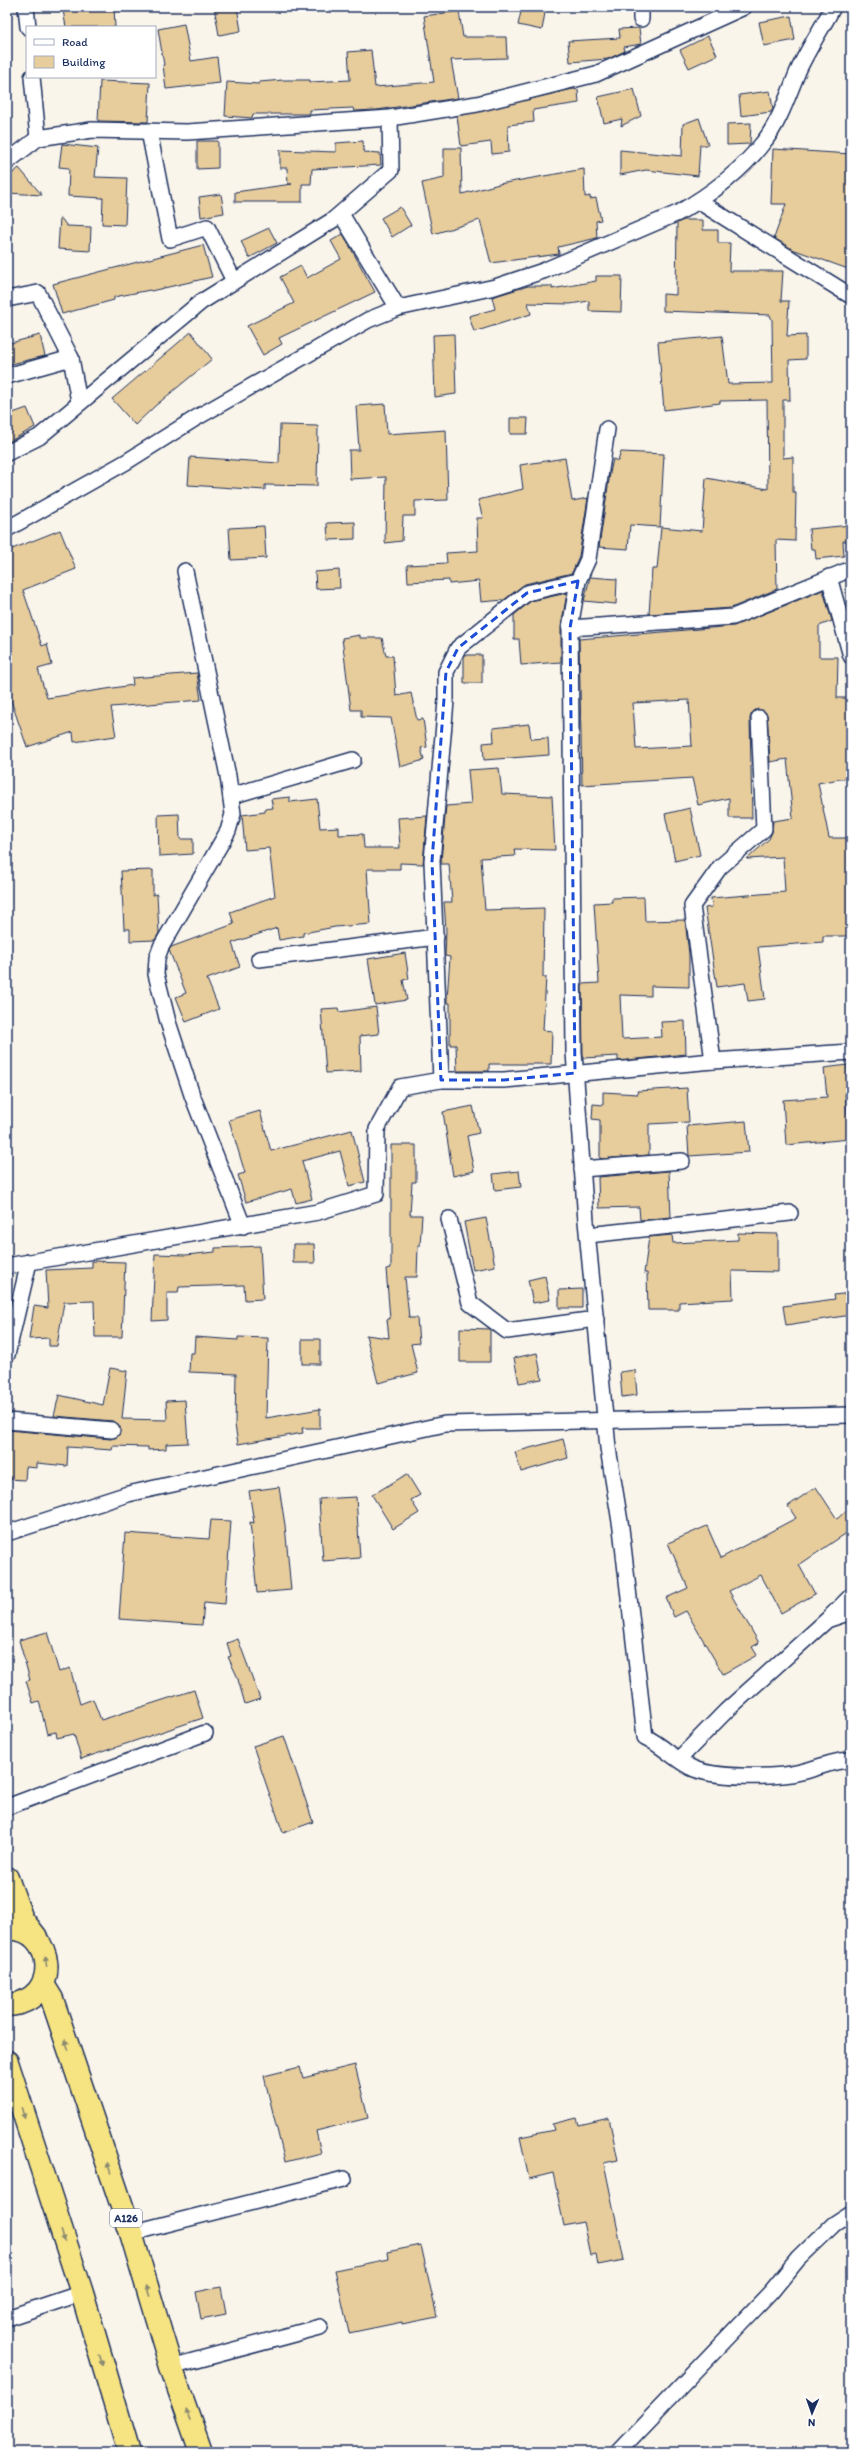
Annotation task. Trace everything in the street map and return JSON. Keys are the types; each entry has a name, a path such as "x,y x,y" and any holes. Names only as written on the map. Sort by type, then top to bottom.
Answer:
{"highway":[{"path":"7,1878 22,1919 36,1938 46,1956 47,1971 44,1986 26,2002 7,2005"},
{"path":"7,1929 18,1928 36,1938"},
{"name":"A126","path":"44,1986 52,1999 131,2233 171,2367 201,2452"},
{"path":"7,2062 82,2293 129,2452"}],"street":[{"path":"26,7 28,26"},
{"path":"7,162 38,138 92,130 187,132 390,118 478,104 596,74 744,7"},
{"path":"7,529 126,462 196,418 354,328 398,308 495,287 543,271 678,213 698,201 737,170 763,144 778,118 799,69 833,7"},
{"path":"32,78 38,138"},
{"path":"7,453 39,437 79,402 201,302 341,214 391,170 390,118"},
{"path":"149,131 170,239 207,227 234,281"},
{"path":"698,201 851,296"},
{"path":"341,214 398,308"},
{"path":"7,299 38,293 71,358 79,402"},
{"path":"7,376 71,358"},
{"path":"607,429 588,559 578,582 570,628 575,1073 582,1169 606,1421 645,1737 661,1745 690,1768 737,1777 801,1772 836,1760 851,1760"},
{"path":"570,628 733,617 851,568"},
{"path":"186,571 231,796 233,814 228,831 161,947 157,958 156,974 168,1022 192,1095 243,1226"},
{"path":"829,577 851,656"},
{"path":"441,1080 432,861 446,701 446,672 458,648 527,593 578,582"},
{"path":"713,1061 692,906 720,867 764,830 759,718"},
{"path":"231,796 353,760"},
{"path":"259,959 436,937"},
{"path":"7,1266 318,1212 376,1194 377,1129 400,1087 441,1080 504,1080 713,1061 851,1052"},
{"path":"582,1169 682,1161"},
{"path":"588,1235 790,1213"},
{"path":"449,1219 470,1303 507,1331 596,1319"},
{"path":"7,1355 29,1262"},
{"path":"7,1533 128,1494 445,1424 851,1415"},
{"path":"7,1421 112,1430"},
{"path":"679,1759 726,1711 827,1620 851,1596"},
{"path":"827,1620 851,1612"},
{"path":"7,1807 205,1734"},
{"path":"131,2233 344,2179"},
{"path":"618,2452 771,2292 798,2259 834,2224 851,2213"},
{"path":"7,2318 82,2293"},
{"path":"171,2367 320,2327"}],"highlighted area":[{"path":"578,581 570,628 575,1073 504,1080 441,1080 432,861 446,672 458,648 527,593"}],"building":[{"path":"114,7 115,26 66,26 63,10"},
{"path":"214,7 237,7 241,31 219,35"},
{"path":"522,7 546,7 542,30 518,25"},
{"path":"459,11 463,37 506,37 507,58 451,60 458,98 377,110 354,111 353,108 310,110 310,114 253,114 252,118 225,116 227,82 259,84 259,82 283,80 310,80 310,82 350,80 348,52 371,50 375,87 434,82 424,16"},
{"path":"791,16 795,40 764,46 759,22"},
{"path":"184,24 191,61 217,57 220,83 166,89 158,29"},
{"path":"639,28 641,44 624,47 625,51 608,59 570,62 568,41 620,38 619,29"},
{"path":"708,36 717,55 689,68 680,50"},
{"path":"100,81 150,83 148,122 98,121"},
{"path":"573,89 578,90 579,103 533,110 534,122 508,125 509,152 492,154 491,142 461,146 457,116"},
{"path":"634,89 641,116 621,126 622,119 604,123 598,97"},
{"path":"770,91 773,109 771,112 741,116 739,95"},
{"path":"699,118 708,145 700,145 698,176 646,170 620,175 620,150 682,156 683,124"},
{"path":"751,123 750,144 727,145 727,124"},
{"path":"197,141 218,141 218,168 197,169"},
{"path":"363,141 364,152 380,153 381,165 312,169 311,184 302,184 302,202 235,202 235,192 292,184 288,184 287,168 280,168 280,150 336,152 336,143"},
{"path":"62,144 98,148 95,177 127,178 125,225 102,224 103,198 68,196 69,168 59,167"},
{"path":"444,148 461,148 462,194 499,184 584,169 585,197 590,196 590,199 596,198 601,220 596,221 597,238 558,247 559,254 491,263 480,220 433,234 422,183 444,178"},
{"path":"773,149 851,154 851,270 792,249 774,238 786,204 771,204"},
{"path":"19,168 42,195 7,193 7,178"},
{"path":"221,194 224,213 201,217 199,197"},
{"path":"400,207 411,225 392,237 381,218"},
{"path":"60,217 67,226 91,227 90,251 58,249"},
{"path":"684,220 703,220 703,230 718,230 718,243 730,243 729,271 783,271 781,301 789,301 787,336 806,335 806,359 789,360 790,400 783,400 783,458 793,457 793,492 796,492 795,541 776,540 777,589 731,608 649,614 652,569 657,569 661,527 702,531 706,478 768,489 767,400 720,401 720,403 664,410 658,342 722,336 728,384 773,383 772,320 770,315 663,311 663,294 676,295 677,223"},
{"path":"269,228 277,243 249,258 241,241"},
{"path":"343,234 375,292 279,338 282,344 263,355 247,326 294,303 280,277 301,266 307,278 341,259 331,241"},
{"path":"203,245 212,277 151,291 114,297 114,300 62,314 53,284"},
{"path":"596,276 622,276 621,312 589,311 589,301 570,304 528,303 531,314 474,332 469,316 495,309 492,297 528,286 552,286 552,289 596,281"},
{"path":"191,332 212,359 155,406 135,425 112,399"},
{"path":"454,334 456,394 435,397 433,335"},
{"path":"40,335 45,356 7,365 7,344"},
{"path":"385,404 387,434 446,430 448,500 415,501 415,516 403,516 402,541 385,543 386,477 350,479 349,450 359,450 356,406"},
{"path":"27,408 35,427 7,443 7,415"},
{"path":"510,418 528,418 527,434 510,434"},
{"path":"280,425 318,426 317,486 265,485 265,490 188,485 190,457 279,463"},
{"path":"621,452 664,454 660,527 630,525 628,549 599,547 613,459 618,461"},
{"path":"565,458 572,501 588,498 579,556 572,573 525,584 504,600 481,602 479,581 449,584 449,580 408,582 407,565 447,563 446,553 478,551 477,518 483,518 478,500 523,489 520,465"},
{"path":"355,522 355,539 328,540 327,523"},
{"path":"851,525 851,541 843,541 844,556 816,559 815,549 811,549 809,529"},
{"path":"264,526 266,558 231,560 229,528"},
{"path":"60,530 76,569 23,590 42,646 47,644 52,665 38,669 47,698 133,685 132,678 197,673 201,700 111,707 116,736 74,742 73,732 27,747 7,689 7,551"},
{"path":"339,570 340,588 316,589 315,572"},
{"path":"590,577 617,579 616,604 584,601"},
{"path":"823,590 832,621 819,626 819,657 838,657 837,698 851,698 851,777 818,783 829,838 851,838 851,936 823,936 823,942 758,947 765,999 748,1001 745,983 717,987 705,908 712,907 711,898 785,892 783,857 747,859 769,839 772,832 773,821 793,818 787,759 770,762 767,714 758,709 754,711 750,718 752,818 729,818 729,798 698,805 692,778 582,785 579,639 734,626","holes":["689,700 692,746 636,749 633,703"]},
{"path":"567,593 561,627 561,662 521,665 519,639 514,639 514,615 531,601"},
{"path":"360,635 360,638 382,638 386,656 393,656 396,696 411,693 417,720 423,719 427,747 421,748 424,760 400,767 391,718 361,717 361,710 351,710 342,638"},
{"path":"464,655 482,655 482,683 464,683"},
{"path":"529,724 531,739 548,738 549,755 484,760 483,743 494,742 493,728"},
{"path":"499,768 502,794 552,796 555,850 514,849 515,856 481,858 485,910 544,908 543,977 546,977 543,1030 552,1031 551,1064 489,1064 489,1071 457,1071 456,1045 450,1045 450,1003 447,1003 450,957 445,956 446,930 444,902 452,902 449,864 441,864 446,806 471,804 468,770"},
{"path":"290,797 290,802 317,799 320,828 339,827 339,835 363,834 364,848 400,848 398,818 427,816 423,864 400,863 400,869 367,869 371,924 335,927 303,933 303,936 279,940 277,928 232,943 240,967 207,979 219,1009 186,1022 176,997 186,993 169,950 171,947 234,924 230,912 275,896 269,848 245,850 242,815 265,812 265,809 273,808 271,799"},
{"path":"690,808 700,855 675,861 665,814"},
{"path":"179,814 180,839 193,839 193,854 159,856 158,815"},
{"path":"153,870 153,895 157,894 159,933 155,940 130,941 130,929 124,929 121,871"},
{"path":"644,897 645,921 685,920 689,954 689,987 651,986 651,996 620,995 622,1039 662,1037 661,1022 685,1021 686,1054 618,1061 618,1056 583,1058 582,984 599,983 594,903 612,902 612,898"},
{"path":"405,953 409,979 403,980 407,1000 375,1005 368,959"},
{"path":"376,1007 379,1034 360,1036 361,1071 326,1073 321,1009 338,1008 339,1012"},
{"path":"847,1065 850,1093 845,1094 850,1139 786,1145 783,1100 827,1097 824,1068"},
{"path":"687,1088 689,1122 649,1124 649,1155 600,1159 600,1120 592,1119 593,1104 603,1105 603,1092 638,1094 637,1091"},
{"path":"473,1106 479,1133 467,1136 474,1171 453,1176 443,1112"},
{"path":"260,1111 271,1151 352,1130 365,1182 349,1186 340,1151 302,1161 312,1199 296,1203 292,1189 246,1202 238,1175 245,1173 229,1120"},
{"path":"746,1121 749,1152 689,1156 687,1126"},
{"path":"391,1145 416,1145 416,1182 412,1182 410,1215 422,1215 420,1246 418,1246 417,1277 405,1277 409,1318 417,1318 419,1343 411,1344 418,1373 378,1383 366,1335 389,1338 387,1319 390,1319 386,1269 391,1268"},
{"path":"519,1171 521,1187 495,1190 493,1174"},
{"path":"669,1171 671,1217 640,1220 639,1207 599,1208 598,1177"},
{"path":"486,1218 495,1266 473,1270 464,1222"},
{"path":"738,1233 778,1234 778,1272 732,1271 733,1299 679,1302 679,1310 648,1310 647,1273 644,1273 649,1237 672,1235 673,1243 738,1240"},
{"path":"293,1244 314,1244 315,1263 293,1263"},
{"path":"260,1246 263,1299 245,1300 244,1285 179,1287 178,1293 167,1293 167,1320 152,1321 155,1254 186,1255 215,1252 215,1248"},
{"path":"92,1261 125,1262 122,1337 95,1337 94,1301 64,1302 57,1346 49,1346 49,1338 29,1339 34,1306 48,1308 46,1270 92,1268"},
{"path":"545,1276 550,1300 533,1303 528,1280"},
{"path":"582,1289 582,1308 559,1308 559,1290"},
{"path":"851,1293 851,1315 786,1325 783,1306 835,1299 834,1295"},
{"path":"460,1328 490,1329 490,1362 460,1362"},
{"path":"195,1337 238,1340 238,1337 268,1338 266,1418 320,1409 320,1428 302,1428 303,1433 238,1444 235,1425 236,1374 189,1372 190,1353 194,1353"},
{"path":"302,1339 320,1339 320,1364 302,1364"},
{"path":"537,1353 542,1379 519,1383 514,1358"},
{"path":"110,1368 127,1371 122,1419 167,1420 166,1401 185,1400 188,1443 166,1444 166,1449 148,1450 148,1447 113,1446 112,1450 68,1447 67,1466 37,1463 37,1468 26,1467 25,1480 7,1479 7,1430 111,1439 119,1435 120,1427 113,1421 54,1416 59,1395 103,1405"},
{"path":"635,1370 637,1395 622,1397 620,1372"},
{"path":"563,1439 568,1458 521,1472 515,1452"},
{"path":"407,1474 420,1495 411,1500 419,1513 393,1529 372,1495"},
{"path":"279,1487 285,1525 291,1590 257,1593 250,1522 254,1523 249,1491"},
{"path":"816,1487 837,1519 851,1506 851,1530 799,1565 815,1594 781,1613 761,1575 729,1591 759,1643 752,1647 757,1655 723,1674 686,1611 674,1617 666,1598 688,1588 668,1543 707,1526 721,1558 796,1518 788,1506"},
{"path":"356,1497 360,1558 323,1561 319,1499"},
{"path":"211,1520 231,1521 225,1604 204,1602 202,1625 119,1619 125,1533 209,1539"},
{"path":"47,1632 59,1672 70,1668 80,1704 93,1699 101,1720 194,1690 203,1718 81,1759 74,1734 57,1738 56,1732 47,1734 39,1701 33,1703 26,1681 30,1680 19,1640"},
{"path":"238,1639 260,1699 245,1704 237,1676 228,1657 231,1656 227,1643"},
{"path":"284,1736 313,1822 283,1833 253,1746"},
{"path":"355,2065 368,2118 316,2131 321,2153 285,2162 264,2076 300,2067 303,2078"},
{"path":"577,2118 579,2125 609,2118 618,2160 604,2163 624,2260 598,2265 596,2254 590,2255 583,2222 564,2226 553,2173 529,2179 520,2137 554,2130 552,2124"},
{"path":"421,2245 437,2317 402,2324 402,2322 349,2333 335,2270 388,2259 387,2252"},
{"path":"221,2287 226,2314 201,2319 196,2292"}]}
